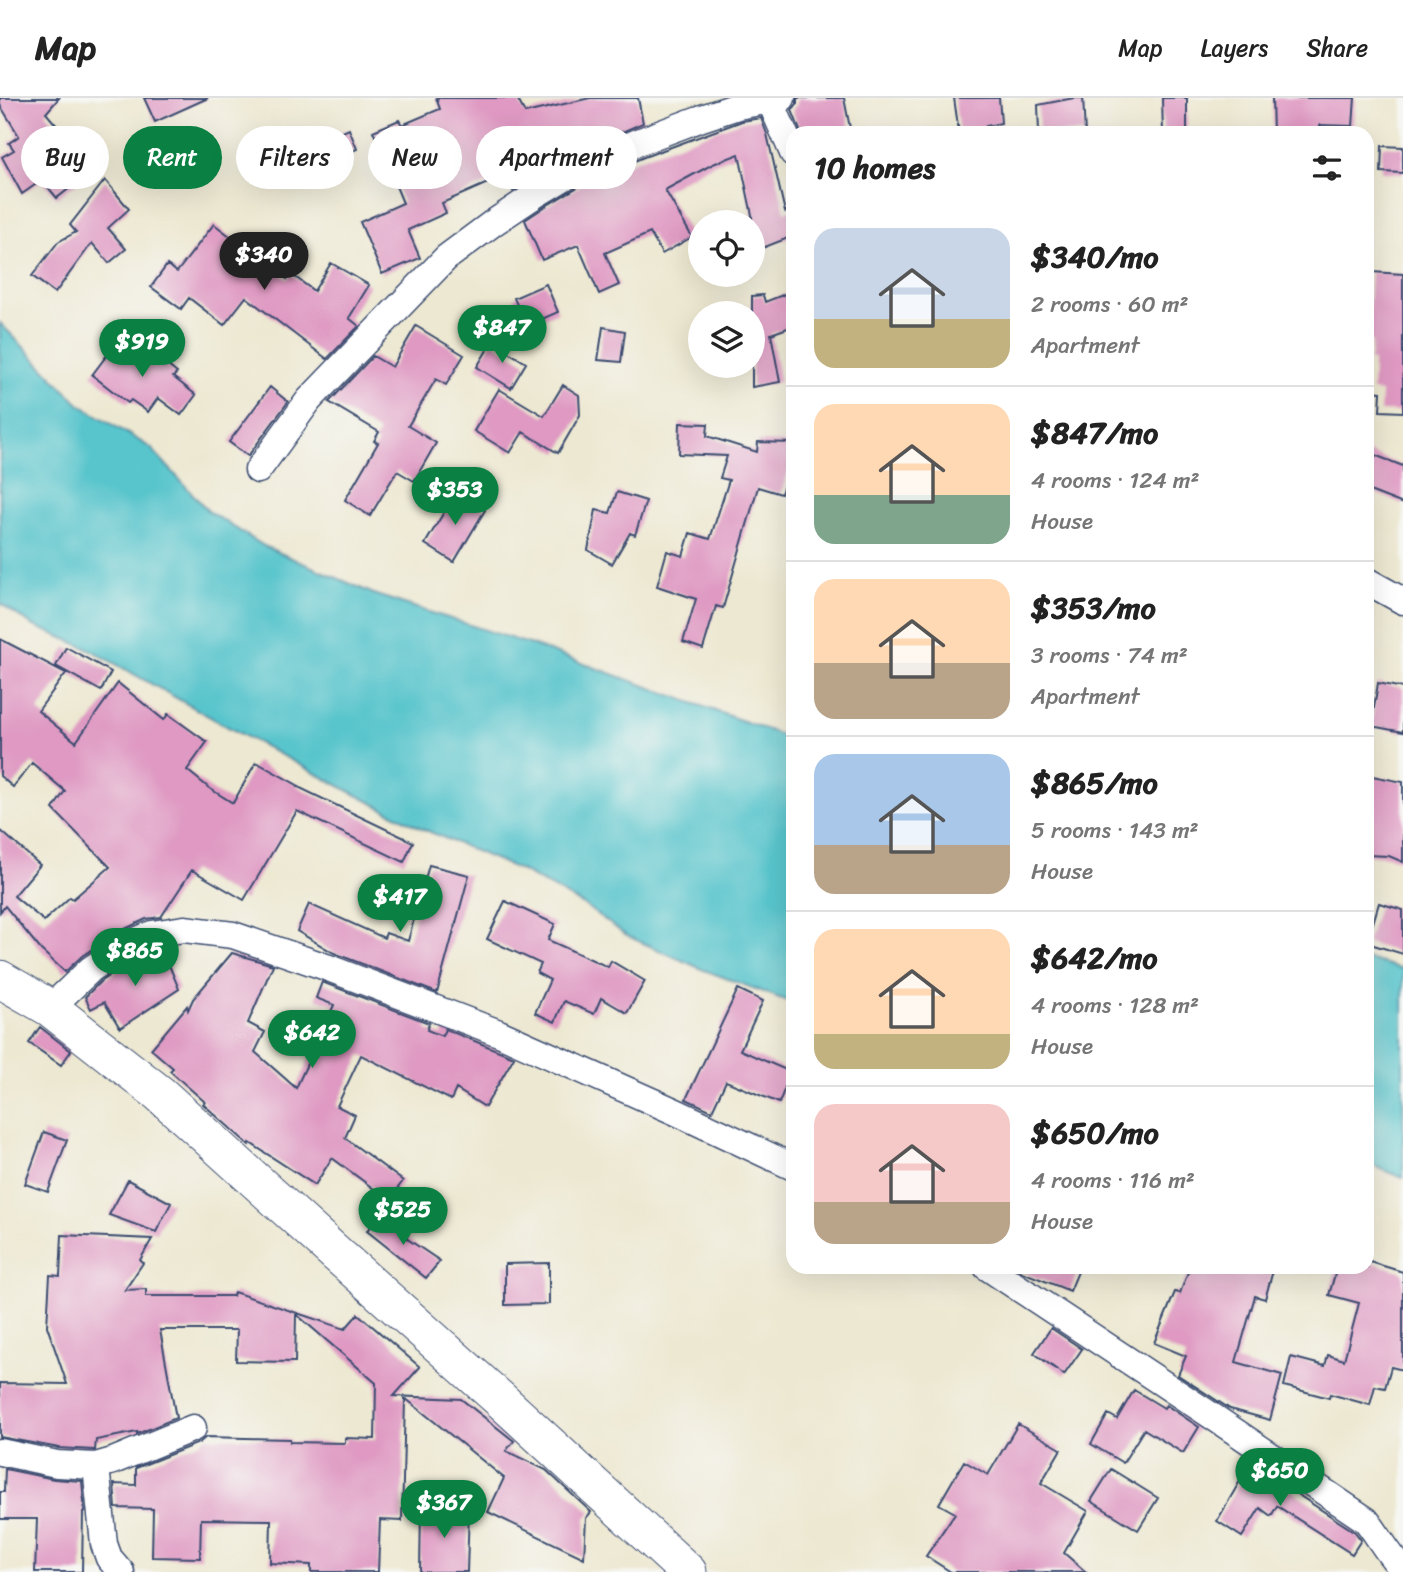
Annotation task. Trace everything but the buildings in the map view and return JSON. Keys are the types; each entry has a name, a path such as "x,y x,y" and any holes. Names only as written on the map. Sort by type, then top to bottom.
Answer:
{"street":[{"path":"258,470 309,400 446,258 538,193 586,164 738,106 774,99 786,133"},
{"path":"1374,585 1403,601"},
{"path":"50,1008 91,969 125,946 152,934 184,929 233,935 499,1032 786,1164"},
{"path":"0,979 50,1008 160,1094 688,1572"},
{"path":"998,1274 1366,1520 1403,1569"},
{"path":"0,1452 57,1464 96,1466 193,1429"},
{"path":"96,1466 104,1544 109,1558 121,1572"}],"water":[{"path":"0,323 79,404 151,448 208,511 264,546 376,595 532,645 786,736 786,1000 704,970 627,936 584,905 522,871 421,828 230,728 89,649 32,625 0,603"},
{"path":"1374,961 1403,969 1403,1178 1374,1166"}]}
